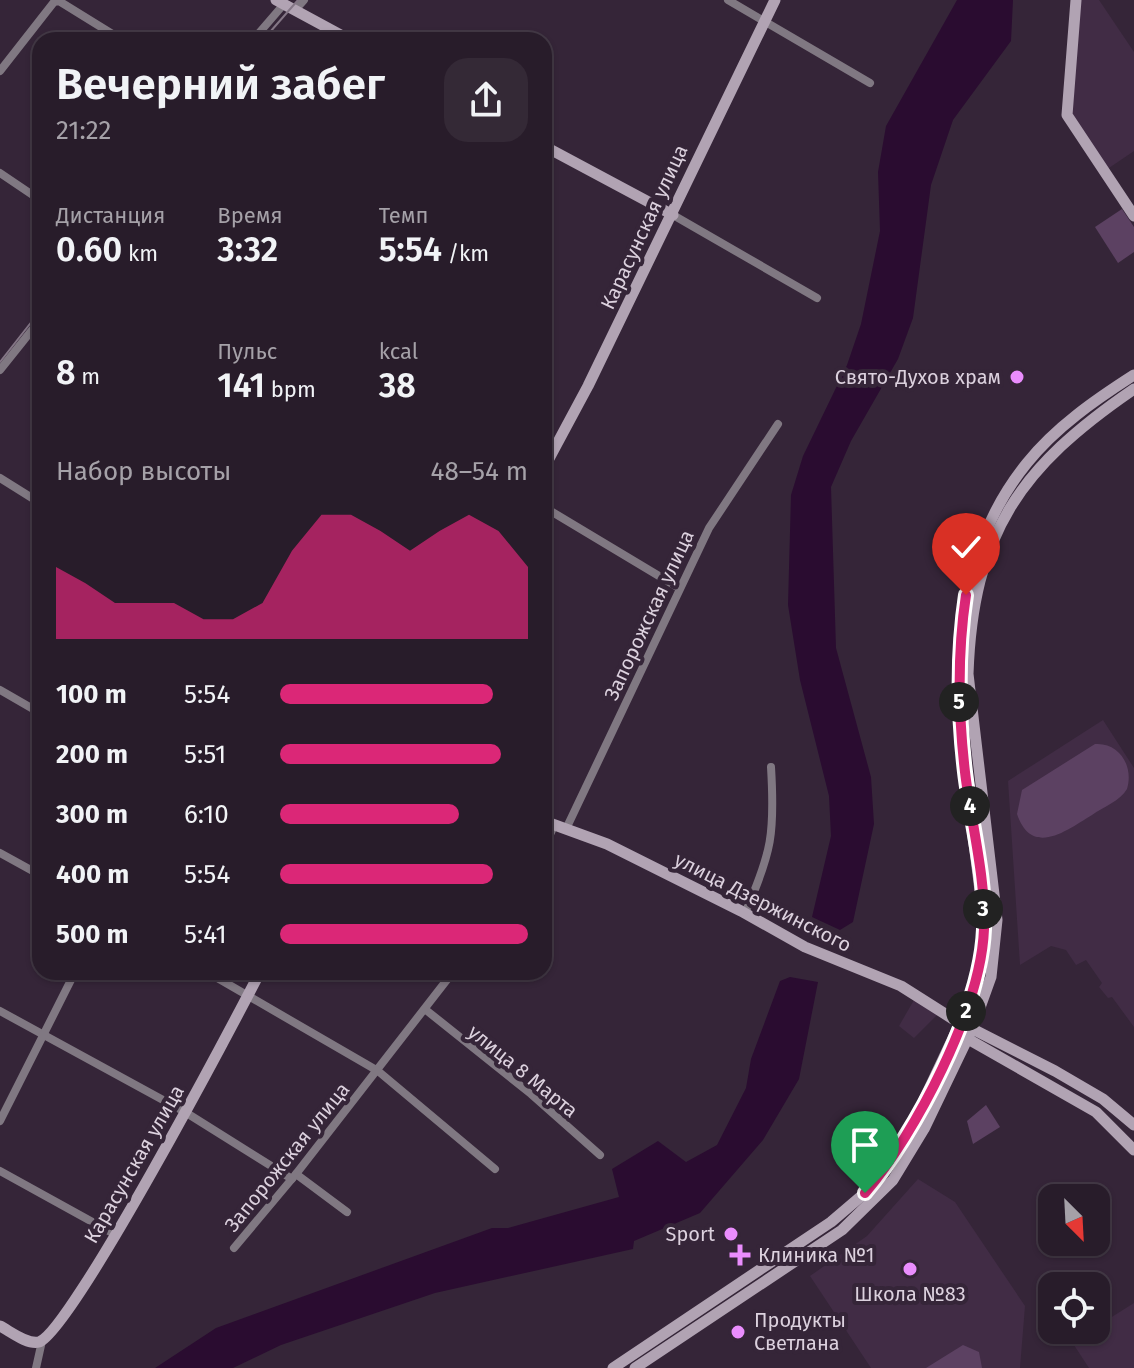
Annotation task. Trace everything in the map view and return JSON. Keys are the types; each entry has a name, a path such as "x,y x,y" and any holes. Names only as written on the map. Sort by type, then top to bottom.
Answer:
{"main road":[{"name":"Карасунская улица","path":"552,452 673,215 775,0"},
{"path":"1076,0 1067,115 1134,216"},
{"path":"285,5 335,32"},
{"path":"552,150 673,215"},
{"path":"613,1368 831,1222 865,1193 899,1149 974,993 984,926 965,770 963,666 966,595 975,560 1009,487 1064,425 1134,375"},
{"path":"635,1368 842,1230 893,1180 924,1129 968,1039 991,977 997,920 963,666 976,594 998,531 1017,496 1053,451 1083,424 1134,389"},
{"name":"улица Дзержинского","path":"555,825 607,844 745,913 805,947 901,986 961,1023 1103,1099 1134,1125"},
{"name":"Карасунская улица","path":"42,1341 56,1327 116,1235 256,980"},
{"path":"961,1023 968,1039 1096,1112 1134,1150"},
{"path":"776,1259 783,1270"},
{"path":"0,1326 26,1340 42,1341"}],"street":[{"path":"260,32 285,5 304,0"},
{"path":"728,0 870,83"},
{"path":"0,71 54,2 59,1 109,32"},
{"path":"0,173 32,195"},
{"path":"673,215 817,298"},
{"path":"0,370 32,330"},
{"name":"Запорожская улица","path":"555,825 709,528 778,424"},
{"path":"0,478 32,498"},
{"path":"552,512 679,588"},
{"path":"0,690 32,708"},
{"path":"745,913 770,854 774,809 771,767"},
{"path":"0,853 32,871"},
{"path":"0,1121 71,980"},
{"path":"221,980 378,1071 495,1169"},
{"name":"Запорожская улица","path":"234,1248 378,1071 447,980"},
{"name":"улица 8 Марта","path":"426,1010 531,1094 600,1155"},
{"path":"0,1011 185,1112 294,1176 347,1212"},
{"path":"0,1171 116,1235"},
{"name":"Карасунская улица","path":"36,1368 42,1341"}],"shaded area":[{"path":"957,0 1013,0 1011,41 953,120 931,185 913,318 898,359 851,441 831,487 836,648 871,777 874,824 853,922 840,930 812,917 831,836 829,796 800,680 788,605 791,495 803,456 847,365 861,324 880,231 878,172 886,126"},
{"path":"1080,0 1099,0 1134,52 1134,151 1106,170 1073,118 1070,106"},
{"path":"1122,209 1134,227 1134,252 1118,263 1095,227"},
{"path":"1103,720 1134,768 1134,1027 1112,997 1108,998 1099,987 1102,983 1086,960 1076,965 1066,950 1051,946 1020,965 1008,781"},
{"path":"1095,744 1111,747 1123,757 1129,780 1127,789 1116,800 1061,833 1041,838 1032,835 1017,814 1022,790"},
{"path":"790,977 818,982 799,1079 763,1140 700,1213 634,1241 633,1249 435,1293 281,1345 233,1368 155,1368 216,1328 492,1228 508,1228 619,1197 612,1169 658,1141 686,1162 717,1145 746,1088 751,1059 780,981"},
{"path":"914,1000 937,1015 914,1038 899,1026"},
{"path":"986,1105 1000,1127 973,1144 967,1121"},
{"name":"Школа №83","path":"918,1179 955,1202 1025,1306 1020,1368 871,1368 810,1276 867,1236"},
{"path":"1134,1303 1134,1368 1089,1368 1073,1344 1110,1344 1110,1318"},
{"path":"963,1345 979,1352 982,1368 926,1368"}],"tram line":[{"path":"270,32 298,0"},
{"path":"0,362 32,321"}],"place":[{"name":"Свято-Духов храм","path":"1017,377"},
{"name":"Sport","path":"731,1234"},
{"name":"Клиника №1","path":"740,1255"},
{"name":"Школа №83","path":"910,1269"},
{"name":"Продукты Светлана","path":"738,1332"}],"route":[{"path":"865,1193 899,1149 945,1058 974,993 979,973 984,926 965,770 957,670 966,595"}]}
